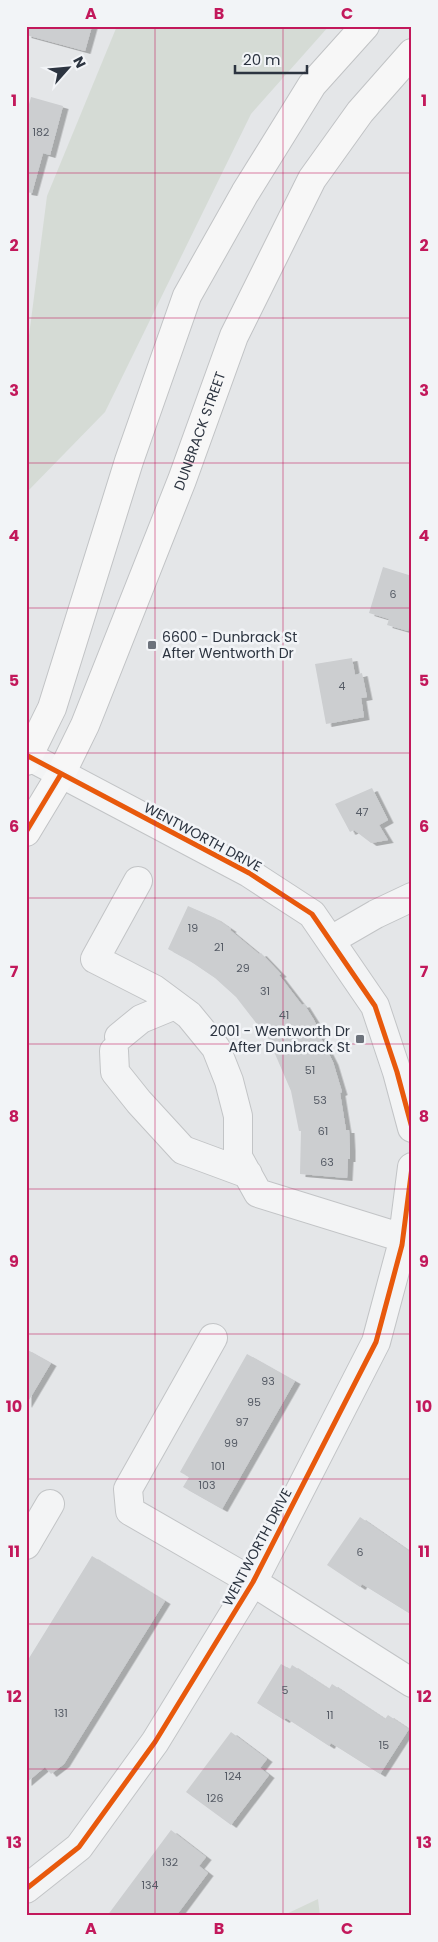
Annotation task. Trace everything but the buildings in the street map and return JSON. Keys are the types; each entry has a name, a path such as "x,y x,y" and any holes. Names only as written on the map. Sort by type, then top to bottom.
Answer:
{"main road":[{"path":"27,758 52,708 129,461 187,296 245,193 312,85 364,26"},
{"name":"DUNBRACK STREET","path":"26,832 61,774 89,716 182,480 238,328 312,179 360,112 412,53"}],"street":[{"name":"WENTWORTH DRIVE","path":"27,758 249,873 312,914 374,1006 397,1072 412,1128"},
{"path":"138,881 95,959 154,989 176,1005 189,1015 216,1048 229,1081 238,1116 238,1157 258,1193 403,1238"},
{"path":"331,940 376,914 412,898"},
{"path":"176,1005 141,1019 116,1044 115,1072 139,1102 183,1150 248,1174"},
{"name":"WENTWORTH DRIVE","path":"26,1889 79,1847 155,1742 253,1582 376,1342 403,1238 412,1167"},
{"path":"213,1338 128,1489 130,1511 253,1582 412,1683"},
{"path":"26,1545 50,1504"}],"shaded area":[{"path":"117,26 329,26 251,114 105,412 26,493 26,359 47,196"},
{"path":"318,1899 320,1916 282,1916"}],"cycle path":[{"path":"26,755 249,873 312,914 375,1006 397,1072 412,1128"},
{"path":"26,832 61,774"},
{"path":"26,1889 79,1847 155,1742 253,1582 376,1342 402,1245 412,1167"}],"place":[{"name":"6600 - Dunbrack St After Wentworth Dr","path":"152,645"},
{"name":"2001 - Wentworth Dr After Dunbrack St","path":"360,1039"}]}
